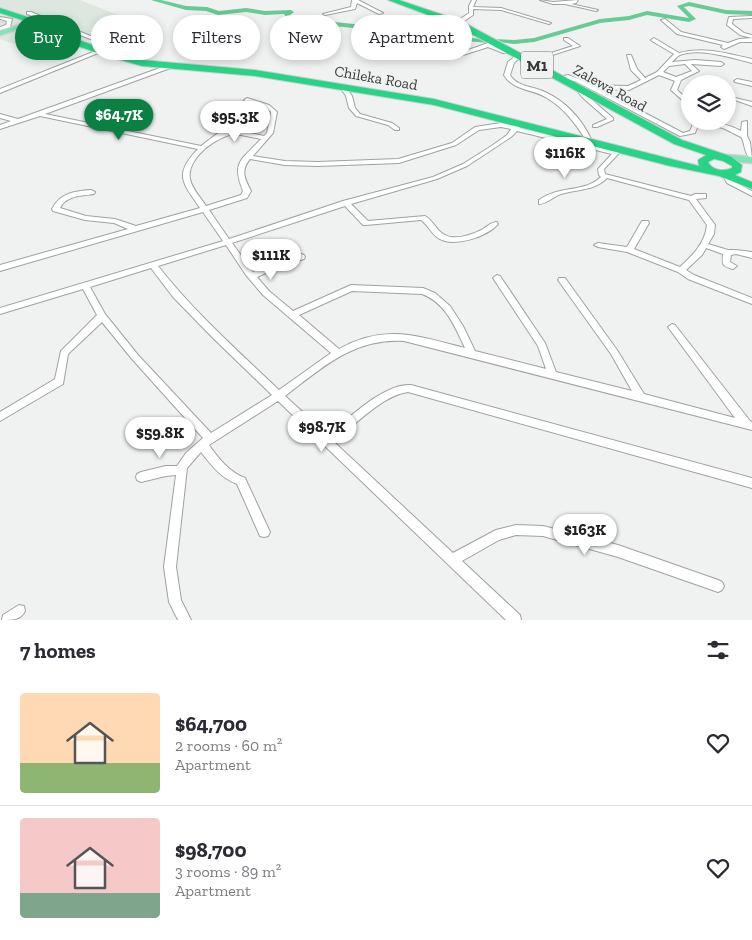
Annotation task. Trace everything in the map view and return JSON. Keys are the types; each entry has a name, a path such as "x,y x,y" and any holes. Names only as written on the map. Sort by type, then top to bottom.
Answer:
{"highway":[{"name":"Zalewa Road","path":"392,0 435,15"},
{"name":"Chileka Road","path":"0,12 15,19"},
{"path":"0,12 15,18"},
{"name":"Zalewa Road","path":"472,31 560,78 587,89 678,142 702,162"},
{"name":"Chileka Road","path":"133,60 142,63 255,73 450,105 618,151 721,174"},
{"path":"141,60 260,72 434,100 666,159 702,162 710,156 723,157"},
{"name":"Zalewa Road","path":"678,142 723,157"},
{"name":"M1","path":"723,157 735,162 738,168 752,178"},
{"name":"M1","path":"702,162 707,168 752,186"},
{"path":"721,174 733,173 738,168"}],"main road":[{"path":"1,31 15,26"},
{"path":"723,157 752,158"},
{"path":"738,168 752,165"}],"street":[{"path":"470,15 474,0"},
{"path":"542,0 553,3 574,2 576,0"},
{"path":"325,14 353,8 354,1 381,13"},
{"path":"565,3 596,10"},
{"path":"472,8 501,9 549,23"},
{"path":"752,17 731,18 729,24 752,39"},
{"path":"0,18 10,20 8,26 1,31"},
{"path":"663,20 679,33 728,45"},
{"path":"529,61 576,46 566,39"},
{"path":"712,52 738,41 752,39"},
{"path":"654,40 678,54"},
{"path":"472,51 488,46 518,56"},
{"path":"595,126 611,119 584,96 582,93 587,89 628,88 659,73 678,54 697,51 712,52 752,61"},
{"path":"1,90 91,54"},
{"path":"518,56 511,62 506,76 509,80 520,86 539,91 554,99 577,118 588,139"},
{"path":"629,56 634,70 644,80"},
{"path":"668,64 686,62 721,64"},
{"path":"659,73 677,79 696,71 686,62"},
{"path":"0,127 171,66"},
{"path":"677,79 674,90 681,97"},
{"path":"737,81 752,84"},
{"path":"343,87 350,96 352,108 358,115 390,124 397,129"},
{"path":"587,89 682,135 694,130"},
{"path":"737,98 752,104"},
{"path":"0,268 205,209 246,194 240,169 242,164 272,130 274,110 247,100"},
{"path":"225,112 236,132"},
{"path":"38,114 203,148"},
{"path":"0,116 18,121"},
{"path":"745,122 744,136 747,152 752,158"},
{"path":"249,157 280,162 318,164 399,161 454,144 483,126 518,125"},
{"path":"0,310 228,242 346,203 449,172 465,165 495,146 518,125"},
{"path":"731,130 744,136"},
{"path":"264,138 236,132 220,134 208,141 188,166 186,177 192,193 266,293 338,353"},
{"path":"618,151 601,169 602,175 696,196 710,225 710,234 705,245 681,270"},
{"path":"721,174 729,182 752,194"},
{"path":"542,202 548,196 558,191 597,184 606,176"},
{"path":"91,192 65,198 57,205 56,209 85,218 115,221 134,228"},
{"path":"346,203 366,223 422,218 428,220 442,237 448,238 476,235 490,229 494,224"},
{"path":"629,250 645,223"},
{"path":"598,245 629,250 752,301"},
{"path":"705,245 727,253 752,254"},
{"path":"727,253 726,263 734,266"},
{"path":"252,276 281,263 301,257"},
{"path":"152,264 194,314 515,620"},
{"path":"497,278 542,344 552,374"},
{"path":"562,280 614,352 642,399"},
{"path":"85,285 102,316 206,442 227,474 233,479 241,481 264,532"},
{"path":"292,315 351,288 423,292 434,295 447,309 472,354"},
{"path":"0,417 60,382 64,353 102,316"},
{"path":"672,327 749,425"},
{"path":"185,620 175,602 170,567 182,470 187,460 206,442 278,396 338,353 358,343 376,337 394,336 411,338 749,425"},
{"path":"328,442 353,420 392,392 404,388 752,483"},
{"path":"141,477 166,471 182,470"},
{"path":"452,560 496,535 516,530 543,531 618,551 718,586"},
{"path":"8,620 19,611"}],"shaded area":[{"path":"0,0 80,0 118,15 91,15 91,40 81,44 81,15 15,15 15,45 0,39"}],"waterway":[{"path":"154,0 186,8 207,9 218,13 246,10 265,13 291,12 286,15 290,18 288,21 294,24 316,22 382,29 389,35 411,40 420,40 431,31 442,29 467,40 489,41"},
{"path":"494,40 514,42 534,40 600,21 629,18 647,13 689,20 693,19 680,6 689,4 726,12 752,13"}]}
